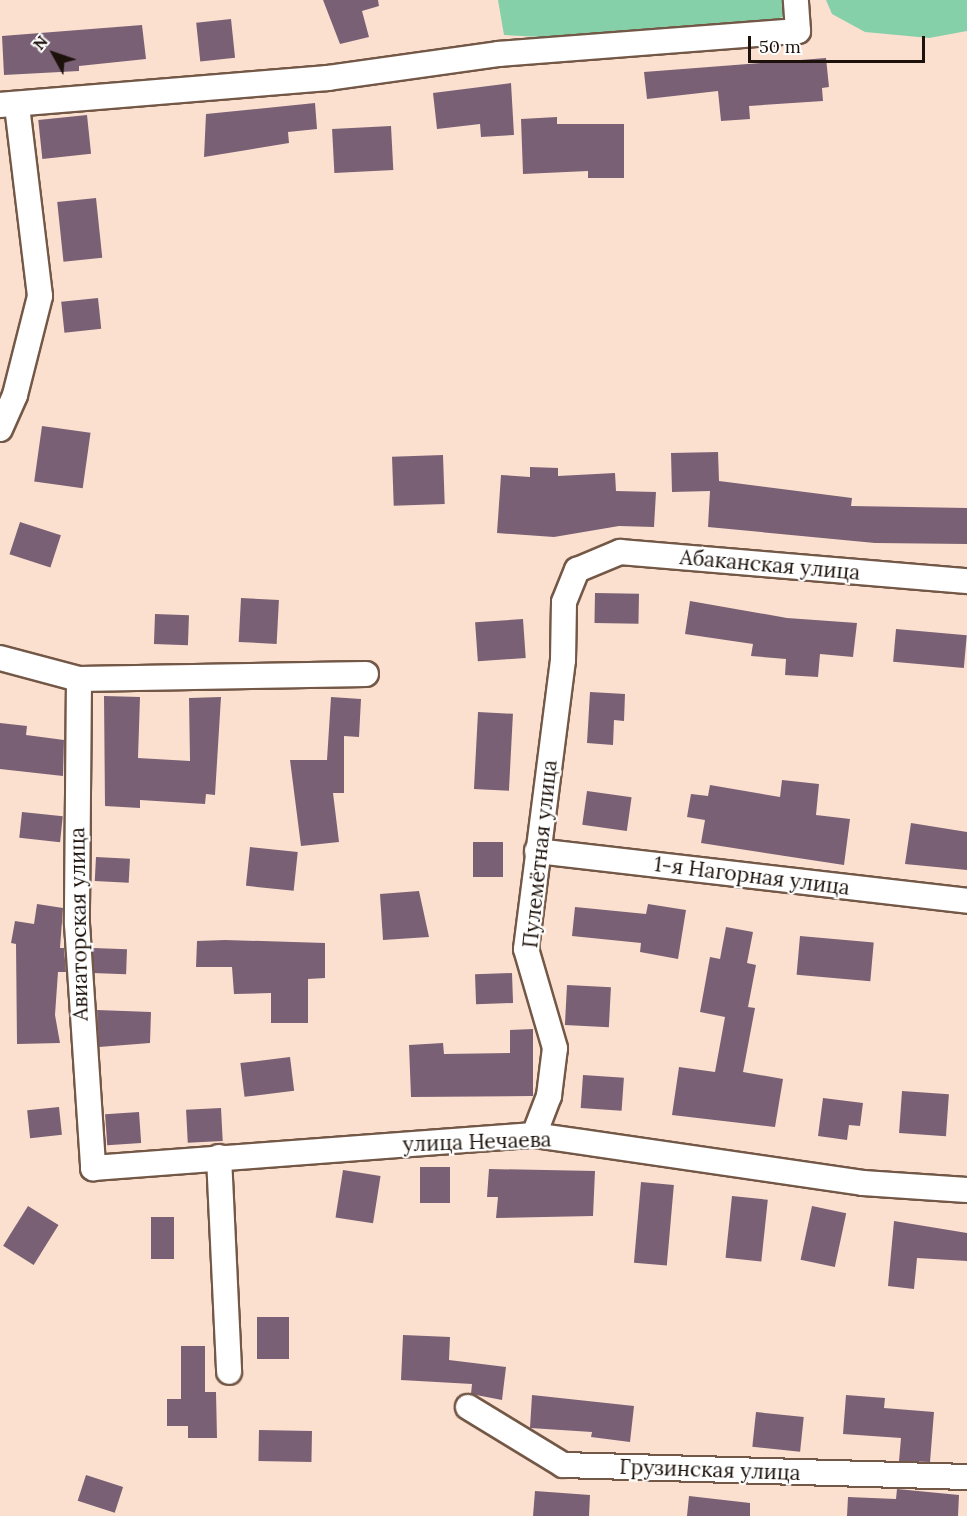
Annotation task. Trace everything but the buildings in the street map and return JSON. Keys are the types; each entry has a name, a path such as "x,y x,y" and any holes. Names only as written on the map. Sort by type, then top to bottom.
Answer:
{"street":[{"path":"0,429 15,395 40,296 8,105 328,78 498,54 798,31 796,0"},
{"name":"Абаканская улица","path":"578,570 620,552 967,581"},
{"name":"Пулемётная улица","path":"534,1135 549,1096 555,1048 526,949 563,660 564,602 578,570"},
{"path":"0,658 79,679 366,674"},
{"name":"Авиаторская улица","path":"79,679 78,959 93,1168"},
{"name":"1-я Нагорная улица","path":"537,851 967,901"},
{"name":"улица Нечаева","path":"93,1168 534,1135 863,1183 967,1190"},
{"path":"219,1158 229,1372"},
{"name":"Грузинская улица","path":"468,1407 563,1465 967,1477"}],"green space":[{"path":"498,0 785,0 784,17 752,24 579,39 504,35"},
{"path":"826,0 967,0 967,31 929,38 865,32 832,14"}]}
